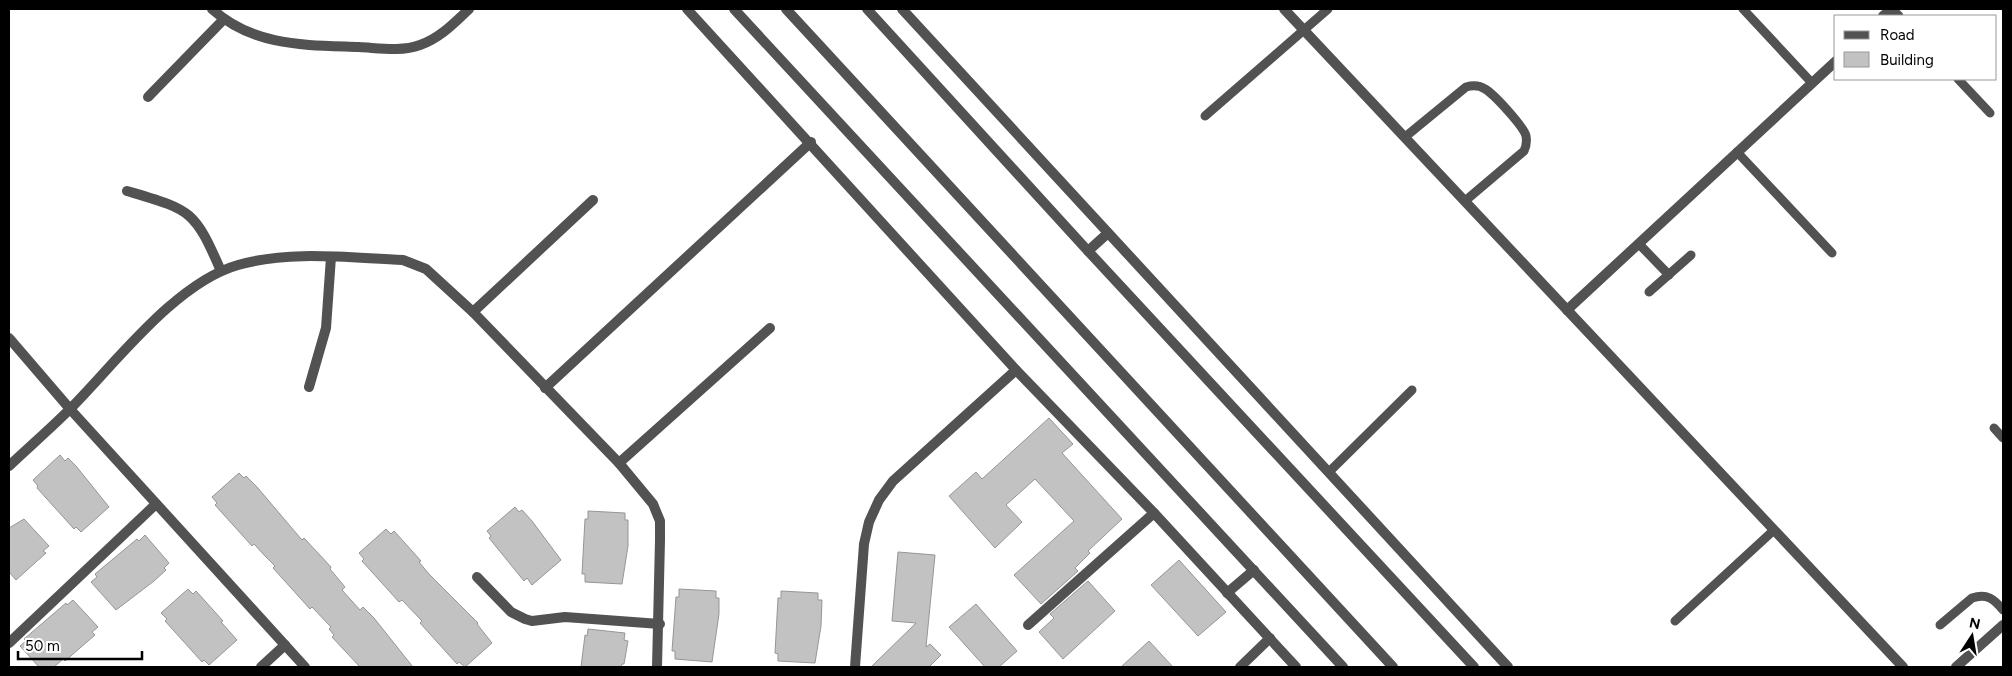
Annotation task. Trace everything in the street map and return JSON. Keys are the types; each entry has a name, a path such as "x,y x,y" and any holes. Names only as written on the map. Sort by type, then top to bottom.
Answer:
{"street":[{"path":"212,9 224,19 254,35 290,44 396,49 420,45 431,40 450,27 469,9"},
{"path":"687,9 811,142 1016,370 1154,513 1296,667"},
{"path":"734,9 1343,667"},
{"path":"786,9 1393,667"},
{"path":"867,9 1088,251 1474,667"},
{"path":"902,9 1508,667"},
{"path":"1284,9 1902,667"},
{"path":"148,96 224,19"},
{"path":"1567,310 1834,62"},
{"path":"545,388 811,142"},
{"path":"127,191 174,205 189,215 206,236 221,271"},
{"path":"473,312 593,200"},
{"path":"1088,251 1108,233"},
{"path":"9,466 70,409 142,333 198,283 221,271 261,260 286,257 404,260 416,263 426,269 473,312 620,463 644,490 653,504 660,522 658,667"},
{"path":"309,387 326,328 331,257"},
{"path":"620,463 770,328"},
{"path":"9,338 70,409 305,667"},
{"path":"855,667 864,544 869,522 879,500 893,481 1016,370"},
{"path":"9,643 156,504"},
{"path":"1028,625 1154,513"},
{"path":"1227,593 1254,570"},
{"path":"477,577 511,612 524,619 532,621 565,617 660,624"},
{"path":"1956,667 2003,625"},
{"path":"1240,667 1270,638"},
{"path":"261,667 284,645"}],"lane":[{"path":"1205,116 1305,31 1328,9"},
{"path":"1743,9 1812,83"},
{"path":"1959,80 1990,113"},
{"path":"1404,137 1466,87 1478,86 1489,91 1522,128 1526,137 1526,147 1524,152 1465,202"},
{"path":"1737,152 1832,253"},
{"path":"1639,244 1669,275"},
{"path":"1649,292 1691,255"},
{"path":"1329,472 1412,390"},
{"path":"1994,428 2003,438"},
{"path":"1676,621 1774,530"},
{"path":"1940,625 1972,598 1978,596 1989,597 2003,610"}],"building":[{"path":"1049,418 1073,444 1062,453 1122,519 1088,551 1090,553 1075,568 1078,571 1041,604 1014,575 1074,521 1035,479 1006,505 1022,522 995,548 949,496 976,472 982,479"},
{"path":"60,455 65,461 68,458 76,466 109,507 81,532 76,527 74,529 37,488 38,486 33,480"},
{"path":"239,473 244,478 246,476 257,487 302,540 304,538 331,567 330,569 345,587 342,590 360,610 363,607 374,618 413,667 360,667 332,637 334,635 329,629 331,627 312,607 310,609 273,568 275,566 254,544 252,546 215,505 217,503 212,497"},
{"path":"515,507 519,512 522,510 532,521 561,560 532,585 527,578 524,581 489,538 491,536 487,531"},
{"path":"588,511 625,513 625,520 628,520 628,546 622,584 585,582 585,574 582,574 585,519 588,519"},
{"path":"24,519 49,546 43,551 46,553 16,580 9,572 9,528"},
{"path":"386,529 391,534 394,531 421,561 419,562 429,574 478,623 492,643 465,667 459,662 457,664 420,623 422,621 402,600 399,602 362,561 364,559 359,553"},
{"path":"145,535 169,563 164,568 166,570 154,581 116,610 91,582 97,577 95,574 137,539 139,541"},
{"path":"898,552 935,555 926,647 930,644 941,655 929,667 871,667 916,623 892,621"},
{"path":"1179,560 1226,612 1198,636 1151,585"},
{"path":"1088,581 1115,611 1063,659 1039,632 1054,618 1050,614"},
{"path":"188,589 193,594 196,591 237,640 209,665 204,660 202,662 165,621 167,619 161,613"},
{"path":"679,589 716,591 716,598 719,598 719,614 712,662 675,659 675,651 672,651 676,597 679,597"},
{"path":"781,591 818,593 818,600 822,600 821,626 815,663 778,661 778,654 775,653 778,598 781,598"},
{"path":"73,600 98,627 92,632 95,635 65,661 63,659 54,667 39,667 20,646 26,641 24,639 66,603 67,605"},
{"path":"976,604 1017,651 999,667 985,667 949,627"},
{"path":"588,629 625,633 624,640 628,641 624,664 621,667 581,667 585,635 587,636"},
{"path":"1149,641 1173,667 1121,667"}]}
